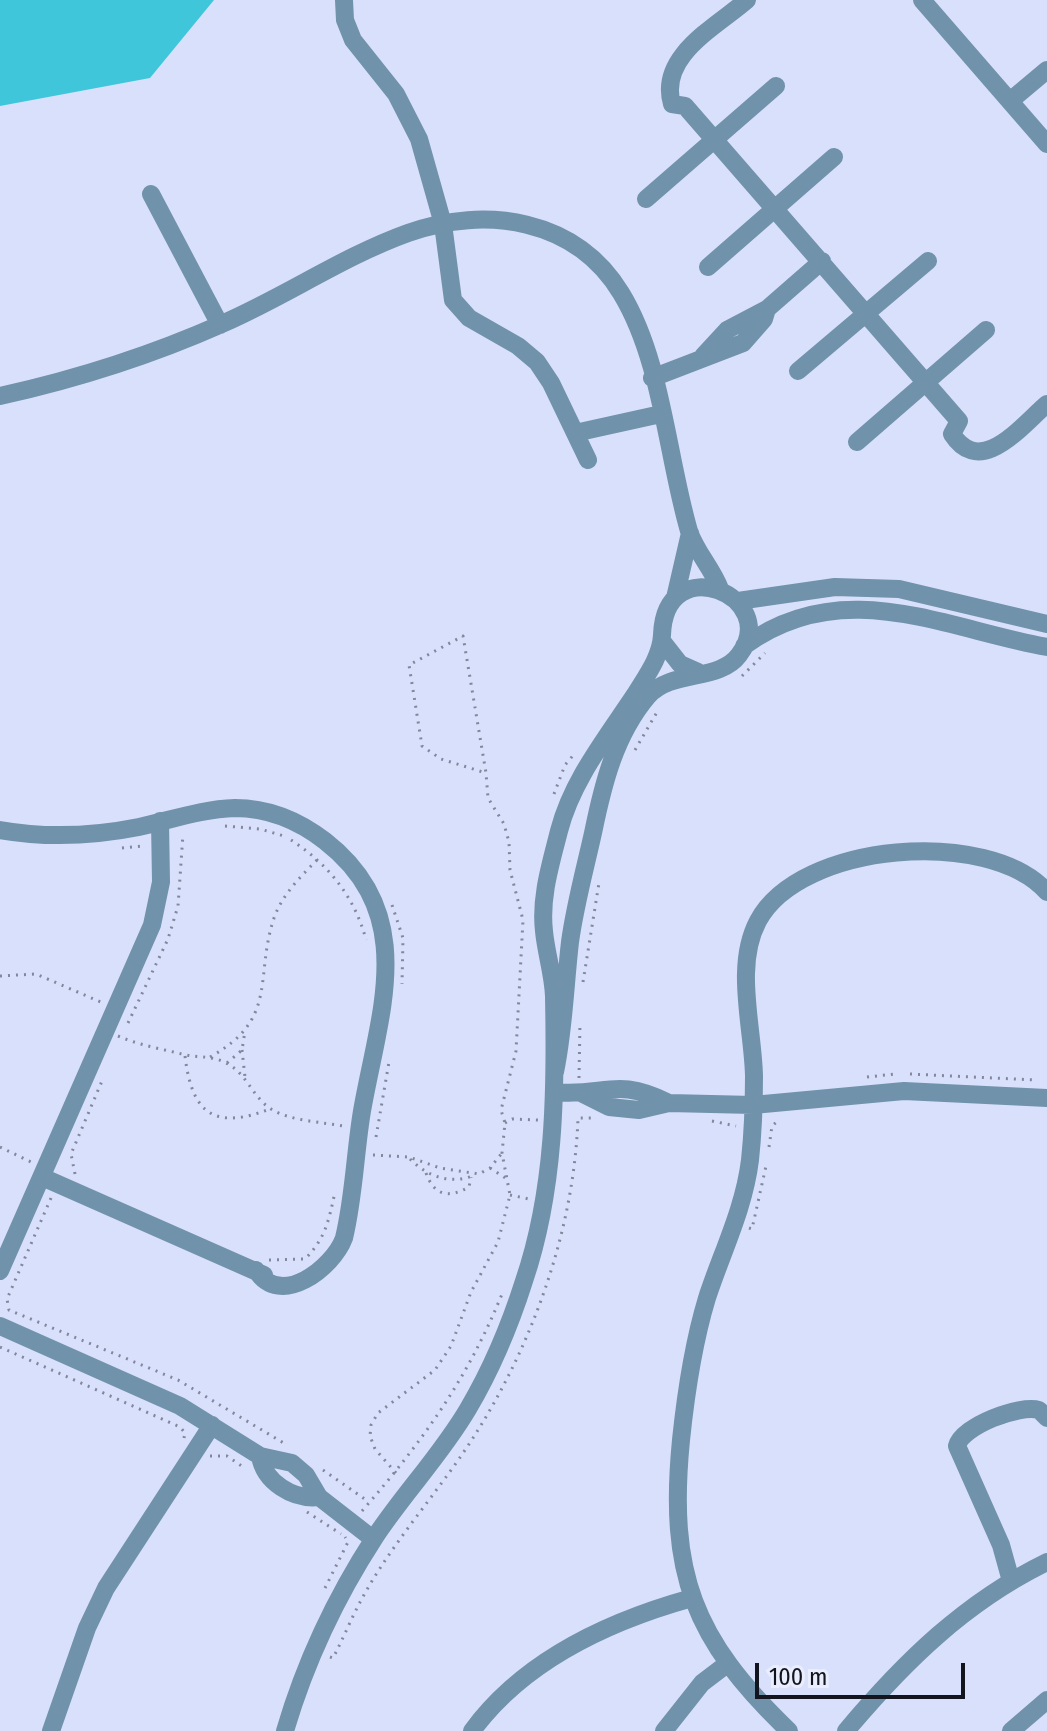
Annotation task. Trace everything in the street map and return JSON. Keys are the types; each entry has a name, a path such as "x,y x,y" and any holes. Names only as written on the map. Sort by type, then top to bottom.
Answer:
{"street":[{"path":"344,0 345,20 353,40 396,94 412,122 443,224 449,285 456,307 518,346 537,362 551,383 588,460"},
{"path":"747,0 668,63 660,83 662,97 670,109 685,106 822,261 959,421 954,431 974,443 987,443 1012,434 1047,404"},
{"path":"922,0 1047,144"},
{"path":"1010,101 1047,70"},
{"path":"646,199 776,86"},
{"path":"708,267 834,157"},
{"path":"151,194 220,325"},
{"path":"0,396 113,365 220,325 387,241 443,224 517,221 558,234 582,249 606,272 623,297 640,334 690,533 720,589 738,601 746,618 744,646"},
{"path":"652,378 703,356 727,330 767,309 822,261"},
{"path":"798,371 928,261"},
{"path":"857,442 986,330"},
{"path":"575,433 661,414"},
{"path":"555,1072 576,906 608,765 662,641 665,614 675,598 690,533"},
{"path":"738,601 835,587 899,589 1047,624"},
{"path":"675,598 692,588 720,589"},
{"path":"272,1731 287,1723 314,1651 373,1539 468,1409 510,1322 537,1233 554,1092 553,984 543,927 547,877 568,800 626,721 654,691 698,672 725,667 744,646 787,620 823,612 859,610 936,619 1047,647"},
{"path":"662,641 680,664 698,672"},
{"path":"0,830 69,835 234,808 277,815 308,829 340,855 376,906 387,951 387,984 362,1111 349,1206 328,1256 315,1269 272,1280 262,1265 71,1181 42,1177"},
{"path":"0,1271 42,1177 102,1023 144,946 159,904 160,821"},
{"path":"789,1731 751,1694 727,1664 692,1598 678,1531 682,1428 700,1321 735,1223 747,1179 753,1105 748,947 759,920 775,898 808,877 839,865 911,852 952,853 995,862 1024,874 1047,892"},
{"path":"554,1092 583,1085 624,1110 669,1103 753,1105 918,1091 1047,1098"},
{"path":"0,1326 147,1390 212,1425 260,1456 283,1459 299,1468 319,1497 348,1528 373,1539"},
{"path":"1017,1577 959,1457 958,1440 970,1429 1023,1409 1039,1410 1047,1418"},
{"path":"51,1731 87,1628 106,1588 212,1425"},
{"path":"846,1731 921,1648 971,1606 1047,1562"},
{"path":"472,1731 508,1691 559,1653 620,1622 692,1598"},
{"path":"664,1731 702,1683 727,1664"},
{"path":"1011,1731 1047,1700"}],"path":[{"path":"397,1473 375,1449 370,1436 371,1425 378,1413 435,1370 451,1346 471,1292 498,1242 510,1195 502,1153 505,1123 501,1110 516,1051 523,920 510,870 509,842 504,824 488,798 486,773 463,636 409,665 422,746 441,759 486,773"},
{"path":"737,679 750,671 772,645"},
{"path":"633,753 661,705"},
{"path":"552,801 565,765 584,742"},
{"path":"214,826 260,829 287,837 318,859 348,895 369,949"},
{"path":"128,1024 175,917 182,863 181,839 187,831"},
{"path":"113,848 142,846 148,858"},
{"path":"245,1078 247,1072 242,1050 245,1031 262,996 274,918 291,888 318,859"},
{"path":"581,989 600,880"},
{"path":"391,902 403,938 401,991"},
{"path":"0,976 36,974 103,1003 102,1023 144,1047 164,1047 185,1056 199,1053 227,1063 245,1078 271,1109"},
{"path":"314,1651 333,1658 365,1593 472,1439 507,1380 532,1323 559,1238 571,1182 583,1085 579,1011"},
{"path":"210,1057 227,1048 245,1031"},
{"path":"227,1063 242,1050"},
{"path":"185,1056 193,1092 213,1115 232,1121 271,1109 345,1126 343,1139"},
{"path":"375,1140 389,1062"},
{"path":"854,1079 937,1074 1046,1082"},
{"path":"102,1081 71,1154 71,1181 61,1200 51,1198 7,1299 9,1310 178,1380 295,1451"},
{"path":"538,1112 538,1120"},
{"path":"578,1118 599,1119"},
{"path":"735,1223 752,1229 765,1179 772,1126 784,1119"},
{"path":"702,1120 731,1123 737,1133"},
{"path":"0,1147 31,1162"},
{"path":"409,1157 426,1173 444,1179 479,1174 490,1168 502,1153"},
{"path":"372,1155 409,1157 440,1168 479,1174"},
{"path":"490,1168 507,1179"},
{"path":"426,1173 430,1185 442,1195 457,1194 469,1187 471,1177"},
{"path":"262,1265 305,1259 319,1245 330,1222 338,1179"},
{"path":"510,1195 529,1199 525,1212"},
{"path":"320,1600 348,1542 348,1528 397,1473 442,1412 472,1361 506,1283"},
{"path":"0,1296 7,1299"},
{"path":"0,1347 180,1427 185,1433 182,1442 194,1452 207,1459 219,1453 252,1473"},
{"path":"319,1468 369,1502"},
{"path":"301,1508 348,1528"}],"water":[{"path":"0,0 214,0 150,78 0,106"}]}
